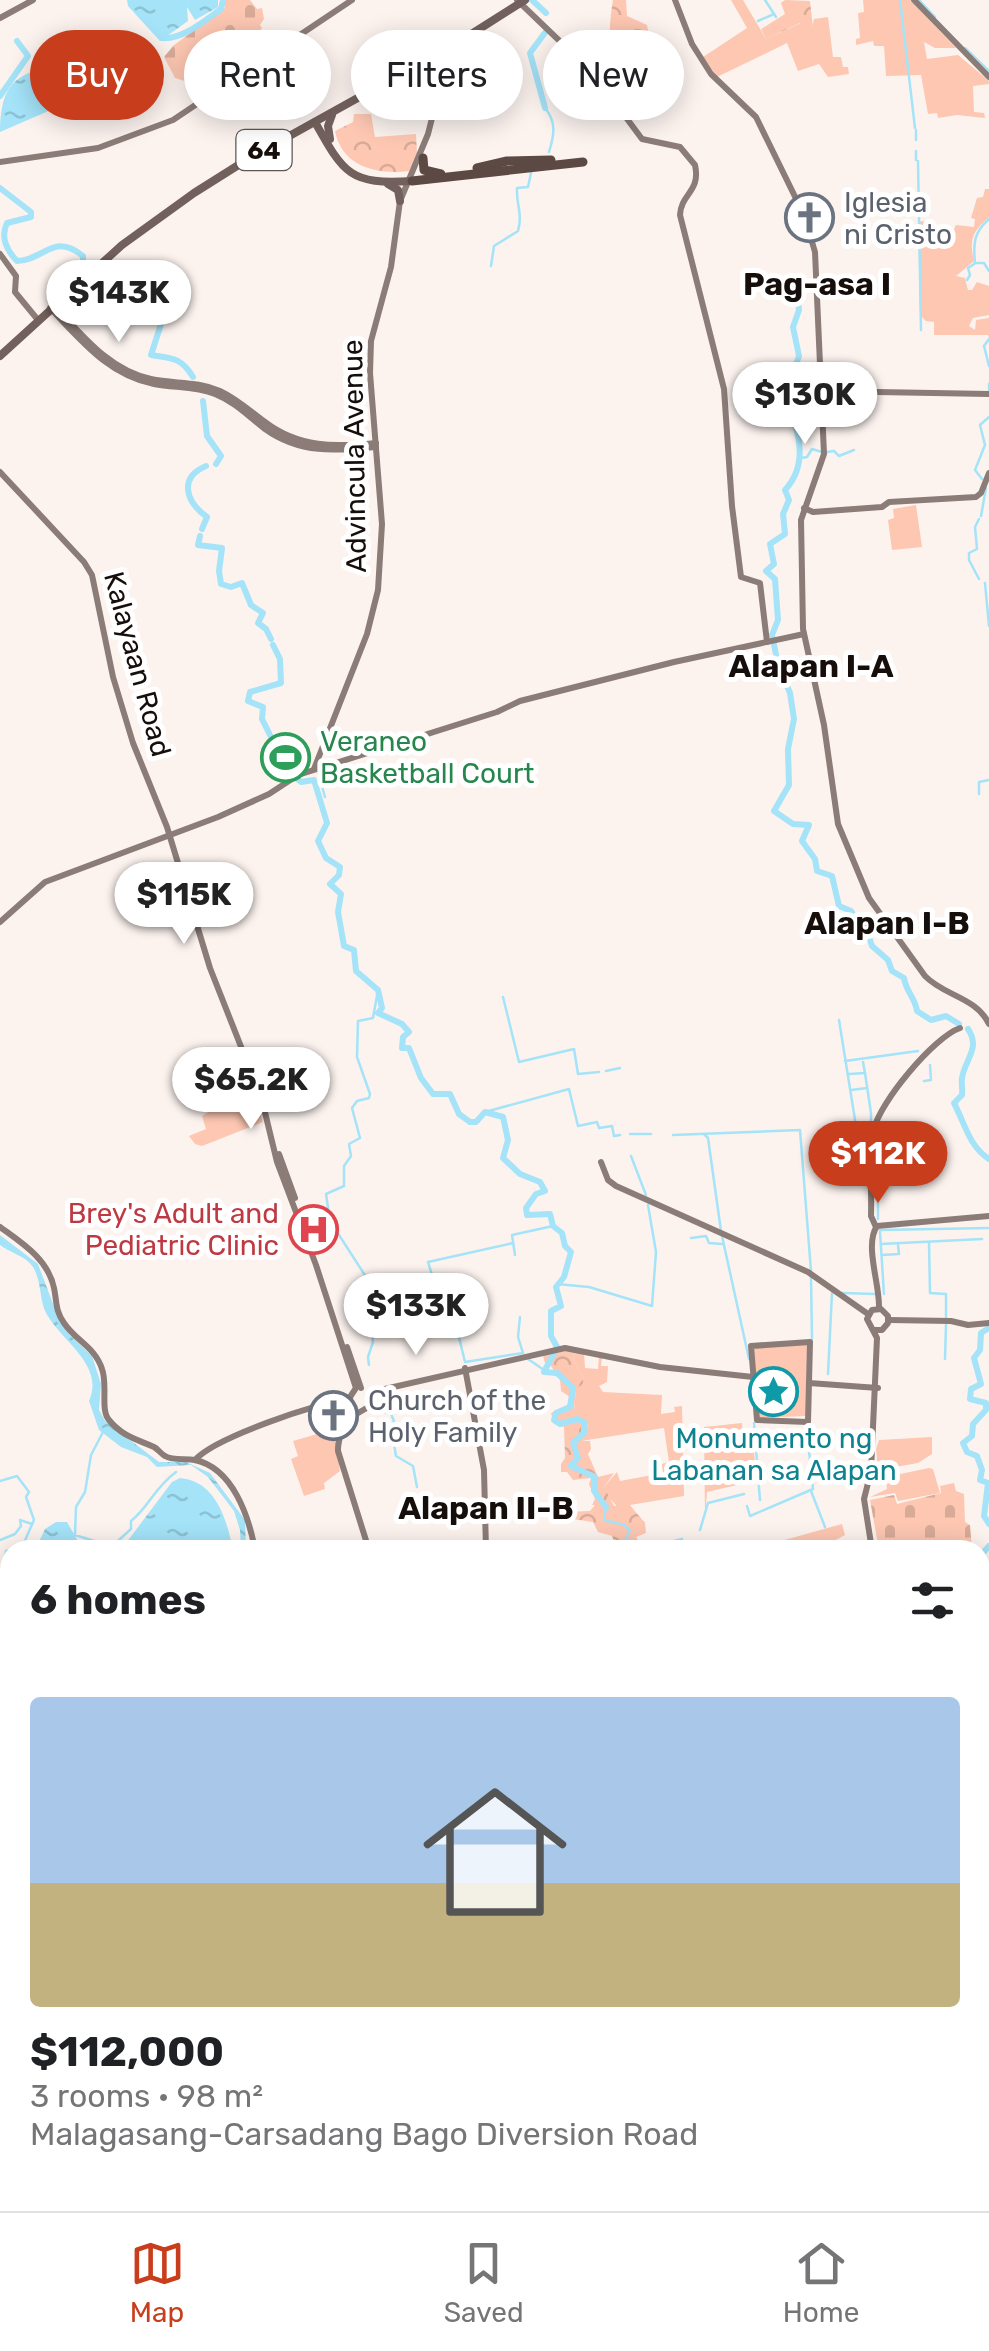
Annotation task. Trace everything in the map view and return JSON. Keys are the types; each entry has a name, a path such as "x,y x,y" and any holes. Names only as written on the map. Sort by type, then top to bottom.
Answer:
{"highway":[{"path":"423,158 424,170 441,174"},
{"path":"584,160 411,179 507,161 584,160"}],"main road":[{"name":"64","path":"476,30 521,1"},
{"name":"64","path":"0,356 88,274 194,193 351,102"},
{"path":"326,137 335,111"},
{"path":"317,121 348,172 367,181 384,183 411,179"},
{"path":"297,132 312,129 326,137 347,165 364,176 411,179"},
{"path":"384,183 396,188 400,200"}],"street":[{"path":"0,18 33,0"},
{"path":"0,162 98,148 173,120 342,3 352,0"},
{"path":"675,0 692,44 711,74 756,117 804,215 816,252 824,456 804,508 800,540 804,634 824,725 836,814 863,886 929,980 979,1008 989,1024"},
{"path":"914,0 989,77"},
{"path":"521,1 594,73 642,140 680,147 695,164 696,185 681,205 680,214 724,389 741,577 760,582 772,640"},
{"name":"Advincula Avenue","path":"316,769 373,615 384,543 374,345 395,263 404,202 432,120"},
{"name":"Advincula Avenue","path":"384,543 370,341 391,267 400,200 423,158 435,120"},
{"path":"0,254 17,278 15,292 38,320"},
{"path":"52,306 102,358 127,376 217,392 280,432 305,443 376,445"},
{"path":"821,391 989,394"},
{"name":"Kalayaan Road","path":"0,472 90,568 113,678 136,753 234,1023 263,1090 288,1186 360,1389"},
{"path":"804,508 813,512 882,508 889,502 979,496 989,473"},
{"path":"0,922 45,882 170,838 241,807 294,776 498,712 520,701 804,634"},
{"path":"879,1308 879,1284 870,1244 879,1121 930,1053 963,1027"},
{"path":"601,1162 610,1183 812,1274 868,1314"},
{"path":"874,1223 989,1216"},
{"path":"0,1227 44,1262 54,1288 54,1306 70,1332 90,1347 102,1368 107,1391 104,1412 110,1422 128,1438 155,1447 165,1456 210,1465 228,1482 250,1524 252,1540"},
{"path":"868,1314 879,1308"},
{"path":"879,1308 889,1320"},
{"path":"868,1314 867,1322 878,1330"},
{"path":"873,1540 864,1496 870,1476 878,1330 889,1320 951,1321 968,1326 989,1323"},
{"path":"809,1341 809,1383 808,1422 760,1421 755,1417 752,1345 809,1341"},
{"path":"195,1460 218,1442 318,1407 368,1408 374,1392 396,1384 562,1348 660,1367 753,1378"},
{"path":"360,1389 465,1368"},
{"path":"465,1368 484,1470 486,1540"},
{"path":"809,1383 876,1388"},
{"path":"360,1389 371,1397"},
{"path":"360,1389 341,1444 368,1540"}],"green space":[{"path":"224,0 250,0 257,9 262,8 262,28 195,30 225,8"},
{"path":"613,0 626,0 627,16 647,25 648,30 610,30"},
{"path":"731,0 743,0 766,39 801,23 804,30 812,28 814,19 828,17 833,57 841,57 849,74 828,77 819,64 798,71 787,43 717,77 703,57 747,28"},
{"path":"863,0 910,0 956,48 935,48 924,42 927,59 958,55 989,81 973,86 974,112 984,113 985,118 938,118 937,113 928,114 921,75 886,76 884,46 874,46 873,41 856,45"},
{"path":"810,1 813,28 804,31 800,23 766,39 761,29 785,14 781,3"},
{"path":"184,38 184,81 175,78 164,57"},
{"path":"372,120 375,137 416,134 417,153 409,171 373,170 353,161 335,131 353,122"},
{"path":"985,189 989,189 989,217 973,237 974,261 956,276 965,278 968,290 977,282 989,286 989,315 973,318 969,326 975,330 976,320 989,318 989,338 934,335 934,322 920,315 918,221 932,222 932,227 974,227 975,219 971,218 977,198 983,197"},
{"path":"916,505 922,547 892,550 888,520 894,518 893,509"},
{"path":"253,1093 263,1122 202,1146 195,1144 189,1136 206,1129 202,1116 226,1101"},
{"path":"807,1342 806,1416 759,1418 753,1346"},
{"path":"552,1351 577,1351 573,1359 584,1378 576,1389 574,1410 588,1427 582,1441 590,1441 588,1454 598,1477 614,1473 604,1487 614,1506 629,1504 645,1523 646,1533 636,1537 638,1540 613,1540 598,1532 593,1522 566,1518 566,1512 590,1511 595,1499 589,1484 591,1478 573,1480 567,1472 561,1472 565,1458 564,1427 554,1424 551,1413 567,1407 570,1397 561,1391 560,1380 543,1356"},
{"path":"577,1351 584,1352 585,1368 598,1369 599,1356 601,1366 608,1366 607,1382 599,1386 603,1392 662,1395 661,1414 675,1412 674,1407 682,1406 684,1496 618,1507 605,1494 604,1487 617,1472 620,1481 663,1473 662,1464 669,1462 664,1428 581,1441 588,1426 574,1411 576,1388 584,1378 573,1359"},
{"path":"742,1423 743,1435 735,1437 734,1451 754,1452 755,1462 741,1473 741,1479 750,1478 750,1482 707,1492 705,1518 704,1427"},
{"path":"341,1427 335,1438 340,1471 324,1483 325,1489 304,1496 291,1459 298,1456 293,1441"},
{"path":"932,1437 932,1454 918,1463 878,1470 879,1440"},
{"path":"933,1469 940,1493 898,1501 895,1493 870,1497 887,1489 886,1477"},
{"path":"954,1483 956,1491 964,1494 965,1522 970,1525 971,1540 877,1540 870,1500 894,1495 897,1504 941,1493 940,1486"},
{"path":"842,1524 845,1535 836,1540 784,1540"}],"water":[{"path":"127,0 218,0 218,7 195,20 187,7 188,21 164,38 164,30 150,30"},
{"path":"30,72 30,119 0,132 4,100 9,89"},
{"path":"0,1235 38,1264 58,1317 92,1356 101,1384 99,1410 105,1421 159,1462 186,1462 210,1473 245,1520 246,1540 240,1540 234,1511 208,1477 191,1465 157,1467 147,1457 121,1447 99,1430 89,1401 92,1388 87,1365 46,1313 33,1267 0,1245"},
{"path":"180,1478 203,1486 218,1504 230,1540 128,1540 172,1482"},
{"path":"56,1522 67,1522 77,1540 40,1540 45,1529"}],"waterway":[{"path":"164,38 193,29 221,9 223,0"},
{"path":"532,0 546,13"},
{"path":"765,0 776,17"},
{"path":"900,0 915,128"},
{"path":"919,0 935,17"},
{"path":"758,21 774,14"},
{"path":"543,35 530,53 543,101"},
{"path":"0,96 28,56 17,41"},
{"path":"965,48 989,71"},
{"path":"549,152 551,120"},
{"path":"916,130 916,140"},
{"path":"916,151 916,160"},
{"path":"918,161 921,330"},
{"path":"491,266 494,246 518,231 517,188 528,187 531,173"},
{"path":"0,188 31,212 31,217 7,223 5,228 6,243 17,261 56,247 73,249 83,256 83,267 106,293 107,314 131,310 156,315 161,324 151,355 180,362 193,377"},
{"path":"989,219 977,233 974,250 975,263 984,263 989,271"},
{"path":"967,280 968,268 974,264"},
{"path":"797,291 799,310 793,327 799,356 785,395 800,456 798,468 785,490 789,500 783,514 785,534 770,544 774,564 766,571 775,579 778,620 772,635 794,719 788,749 789,785 774,811 793,824 809,825 802,841 815,859 817,871 832,876 839,906 851,911 866,928 872,946 888,960 892,971 904,978 917,1011 931,1020 946,1016 959,1024"},
{"path":"989,339 984,346 989,366"},
{"path":"989,384 989,390"},
{"path":"203,401 207,436 221,456 216,464"},
{"path":"982,479 975,470 985,445 980,425 989,417"},
{"path":"801,458 807,457 812,449 822,452"},
{"path":"827,452 834,451 839,456 854,450"},
{"path":"202,529 207,517 190,497 188,483 206,466"},
{"path":"981,516 986,488"},
{"path":"979,519 975,527 977,549 969,553 979,579"},
{"path":"200,536 198,545 222,548 221,584 231,587 242,583 251,605 263,613 258,623 271,639"},
{"path":"985,583 989,626"},
{"path":"273,645 280,659 281,683 250,692 248,701 263,707 262,719 274,743 291,750 295,772"},
{"path":"318,772 325,797"},
{"path":"295,777 301,782 314,780 327,823 318,841 326,858 340,867 339,875 330,884 341,894 338,912 344,946 354,950 356,971 378,990 382,1008 378,1013 402,1024 409,1032 403,1037 402,1048 409,1048 421,1078 433,1094 450,1094 459,1114 470,1122 476,1122 485,1112 503,1117 508,1140 503,1158 520,1174 540,1182 545,1191 536,1194 526,1208 527,1215 550,1214 553,1226 562,1233 571,1252 564,1277 556,1287 561,1306 551,1311 551,1336 557,1347"},
{"path":"979,794 979,782 989,780"},
{"path":"369,1365 373,1342 368,1280 330,1221 326,1194 344,1186 344,1166 351,1156 349,1144 360,1138 352,1108 370,1094 357,1057 358,1021 373,1018 378,990"},
{"path":"503,997 519,1062 574,1049 578,1074 599,1072"},
{"path":"839,1020 856,1126 870,1126"},
{"path":"968,1029 973,1048 962,1078 962,1095 954,1103 972,1141 989,1159"},
{"path":"845,1061 918,1051"},
{"path":"849,1074 865,1073 863,1062"},
{"path":"924,1081 931,1080 930,1065"},
{"path":"606,1071 620,1068"},
{"path":"865,1073 871,1113 871,1125 865,1134 867,1182"},
{"path":"851,1090 867,1088"},
{"path":"485,1112 569,1089 578,1126 597,1122 599,1128 612,1126 614,1136 620,1135"},
{"path":"673,1135 800,1130 811,1271"},
{"path":"630,1134 651,1134"},
{"path":"704,1134 708,1138 721,1231"},
{"path":"631,1156 646,1195"},
{"path":"878,1182 878,1219"},
{"path":"557,1284 589,1287 652,1306 656,1252 648,1205"},
{"path":"515,1255 512,1235 553,1226"},
{"path":"880,1230 989,1228"},
{"path":"880,1232 884,1294"},
{"path":"691,1238 706,1236 709,1243 722,1244"},
{"path":"722,1236 749,1359"},
{"path":"881,1244 982,1239"},
{"path":"929,1242 930,1293 946,1294 946,1319"},
{"path":"433,1278 428,1262 513,1243"},
{"path":"882,1255 899,1254 898,1245"},
{"path":"811,1277 812,1339"},
{"path":"828,1374 832,1293"},
{"path":"843,1293 875,1294"},
{"path":"520,1317 518,1337 523,1353"},
{"path":"945,1359 946,1325"},
{"path":"989,1328 981,1333 980,1350 974,1358 981,1384 971,1389 970,1399 986,1403 986,1410 973,1424 972,1436 963,1443 967,1452 977,1456 982,1470 980,1480 988,1483 984,1516 989,1524"},
{"path":"448,1332 457,1329 465,1362 523,1353"},
{"path":"556,1349 544,1372 557,1373 573,1388 570,1407 556,1413 554,1420 560,1424 577,1419 584,1422 584,1433 573,1443 578,1458 571,1466 595,1477 594,1491 606,1507"},
{"path":"525,1357 544,1370"},
{"path":"378,1391 383,1412 391,1414 394,1421 391,1426 396,1456 413,1466 417,1487"},
{"path":"754,1423 760,1500"},
{"path":"91,1540 75,1535 76,1507 85,1492 91,1455 103,1432"},
{"path":"747,1506 750,1516 813,1489 809,1450"},
{"path":"119,1540 162,1484 176,1472"},
{"path":"0,1481 17,1476 29,1492 26,1497 34,1520 25,1540"},
{"path":"811,1491 825,1527"},
{"path":"700,1530 708,1503 744,1494"},
{"path":"606,1507 604,1520 630,1530 625,1540"},
{"path":"0,1540 15,1534 20,1520 32,1524"},
{"path":"678,1540 682,1539"}],"place":[{"name":"Iglesia ni Cristo","path":"809,218"},
{"name":"Veraneo Basketball Court","path":"285,757"},
{"name":"Brey's Adult and Pediatric Clinic","path":"314,1229"},
{"name":"Monumento ng Labanan sa Alapan","path":"774,1391"},
{"name":"Church of the Holy Family","path":"333,1416"}],"district":[{"name":"Pag-asa I","path":"817,284"},
{"name":"Alapan I-A","path":"811,666"},
{"name":"Alapan I-B","path":"887,923"},
{"name":"Alapan II-B","path":"486,1508"}]}
